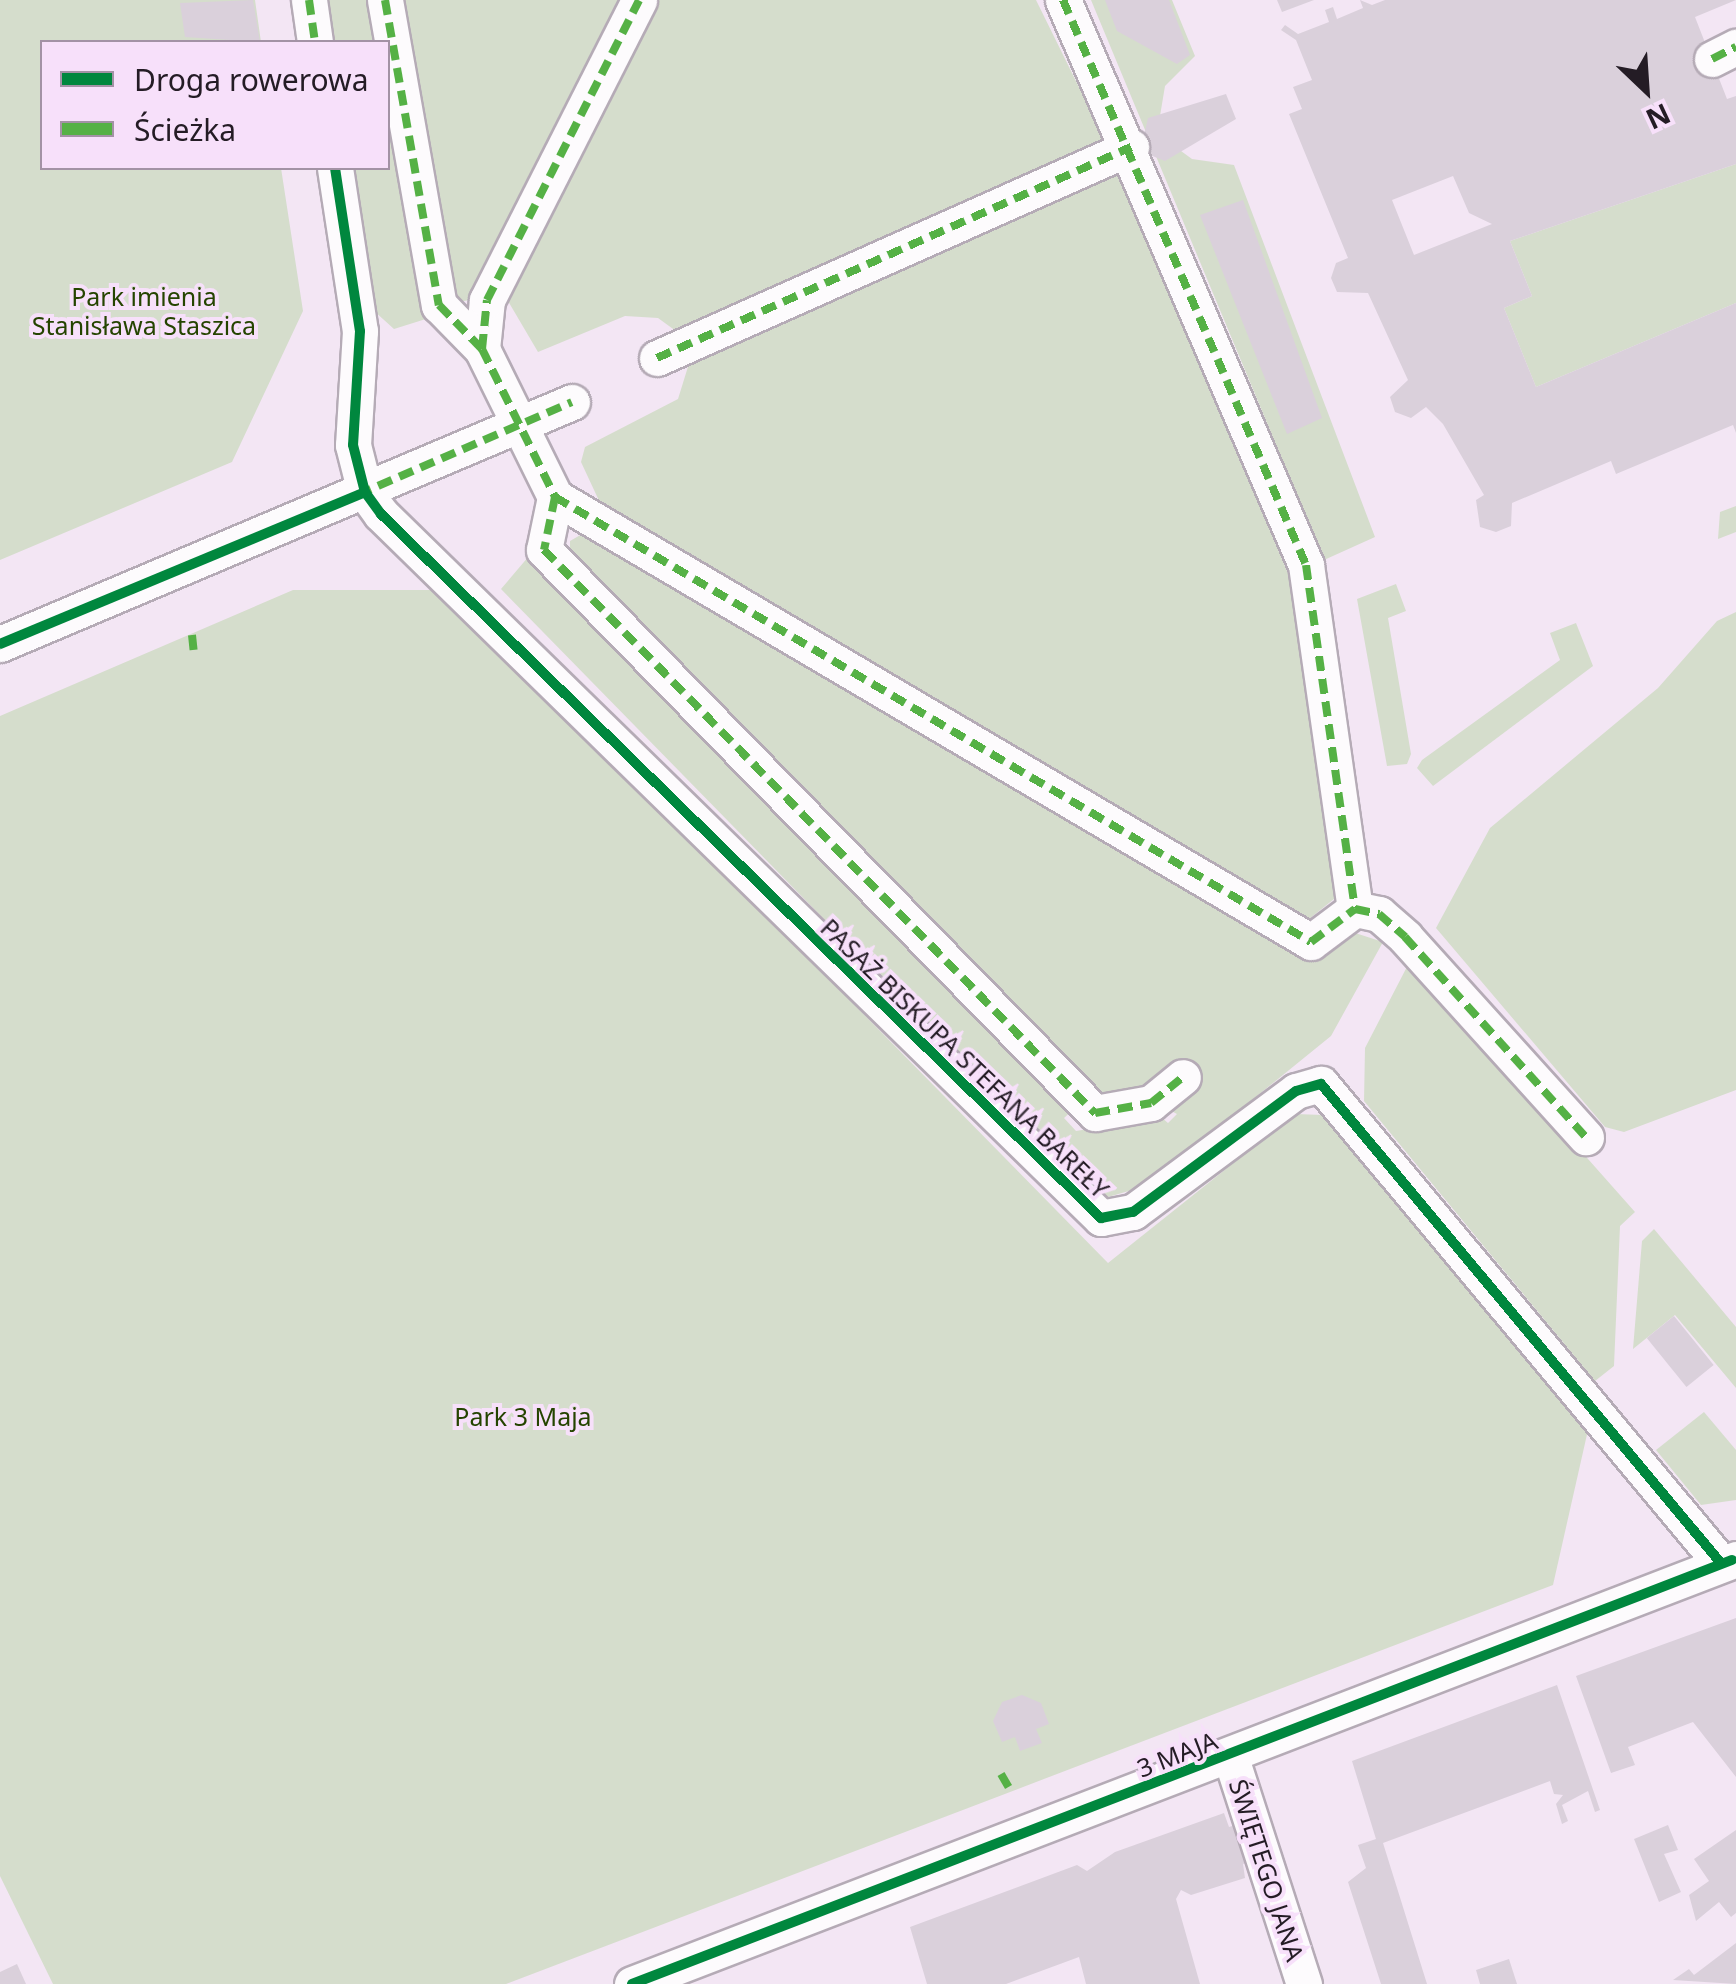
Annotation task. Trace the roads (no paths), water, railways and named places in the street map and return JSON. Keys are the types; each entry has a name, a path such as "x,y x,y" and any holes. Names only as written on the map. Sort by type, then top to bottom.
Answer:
{"street":[{"path":"309,0 315,40"},
{"path":"385,0 439,305 482,349 555,497 1310,942 1355,908"},
{"path":"482,349 486,300 638,0"},
{"path":"1062,0 1131,147 1306,566 1355,908"},
{"path":"657,358 1131,147"},
{"name":"PASAŻ BISKUPA STEFANA BAREŁY","path":"335,170 360,331 353,445 365,492 381,514 1102,1218 1133,1212 1296,1091 1321,1084 1728,1561"},
{"path":"0,644 572,402"},
{"path":"555,497 544,550 1095,1113 1151,1104 1183,1077"},
{"path":"1355,908 1378,914 1405,937 1586,1137"},
{"name":"3 MAJA","path":"632,1984 1728,1561"},
{"name":"ŚWIĘTEGO JANA","path":"1230,1755 1304,1984"}],"park label":[{"name":"Park imienia Stanisława Staszica","path":"144,312"},
{"name":"Park 3 Maja","path":"523,1416"}]}
